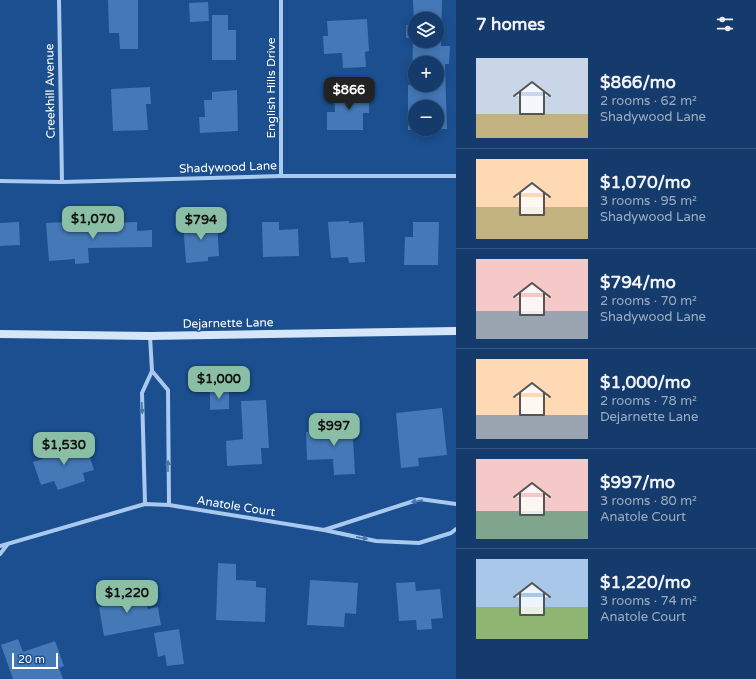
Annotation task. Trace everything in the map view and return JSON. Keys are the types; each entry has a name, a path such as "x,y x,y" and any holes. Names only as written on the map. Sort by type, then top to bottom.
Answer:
{"main road":[{"name":"Dejarnette Lane","path":"0,334 150,336 456,331"}],"street":[{"name":"Creekhill Avenue","path":"59,0 62,182"},
{"name":"English Hills Drive","path":"281,0 281,176"},
{"name":"Shadywood Lane","path":"0,181 62,182 281,176 456,176"},
{"path":"145,504 142,393 152,371 150,336"},
{"path":"152,371 168,390 169,505"},
{"name":"Anatole Court","path":"324,530 420,499 456,504"},
{"name":"Anatole Court","path":"0,546 145,504 169,505 324,530 376,541 419,543 451,533 456,529"},
{"path":"0,554 7,545"}],"building":[{"path":"108,0 138,0 138,49 120,49 119,33 109,33"},
{"path":"413,0 442,0 442,12 413,12"},
{"path":"208,2 209,21 190,22 189,3"},
{"path":"212,15 228,15 228,30 236,30 236,60 212,60"},
{"path":"367,19 369,51 365,52 366,67 343,68 342,53 324,54 323,36 328,36 327,21"},
{"path":"406,25 408,25 408,38 406,38"},
{"path":"444,46 450,46 449,64 445,64 447,129 444,129 444,100 408,100 408,92 444,92 444,56 413,56 413,48 444,48"},
{"path":"150,87 151,104 146,104 148,130 113,131 111,89"},
{"path":"237,90 238,131 200,133 199,117 205,117 204,100 212,100 212,92"},
{"path":"334,92 369,92 369,113 363,113 363,130 327,130 327,112 335,112"},
{"path":"217,220 219,256 208,257 208,261 186,263 183,223"},
{"path":"349,221 349,223 363,222 365,262 349,263 348,257 331,258 328,222"},
{"path":"19,222 20,245 0,246 0,223"},
{"path":"66,222 67,231 107,228 107,223 137,222 137,231 152,230 152,247 88,248 89,263 75,264 75,259 49,261 46,223"},
{"path":"262,222 279,222 279,230 298,229 299,256 263,257"},
{"path":"413,222 439,222 438,265 404,265 405,237 413,237"},
{"path":"210,391 229,391 229,409 210,410"},
{"path":"266,400 269,448 261,448 262,464 227,466 226,441 243,439 241,401"},
{"path":"442,408 447,455 418,458 419,466 401,468 396,413"},
{"path":"352,421 355,474 334,475 333,459 307,460 306,432 335,431 335,422"},
{"path":"72,443 74,450 86,446 94,470 83,473 85,481 58,490 54,481 41,485 33,462 48,457 46,451"},
{"path":"218,563 236,564 236,580 256,581 256,587 266,588 265,622 216,620"},
{"path":"310,580 358,583 356,614 345,613 344,627 307,625"},
{"path":"415,582 416,591 440,589 443,618 431,619 432,629 417,630 416,620 399,621 396,583"},
{"path":"135,590 138,602 146,601 148,609 158,607 161,625 104,636 99,607 110,605 108,595"},
{"path":"179,629 184,664 167,666 165,655 158,657 154,633"},
{"path":"18,639 23,652 55,641 64,666 59,668 63,679 13,679 1,645"}]}
